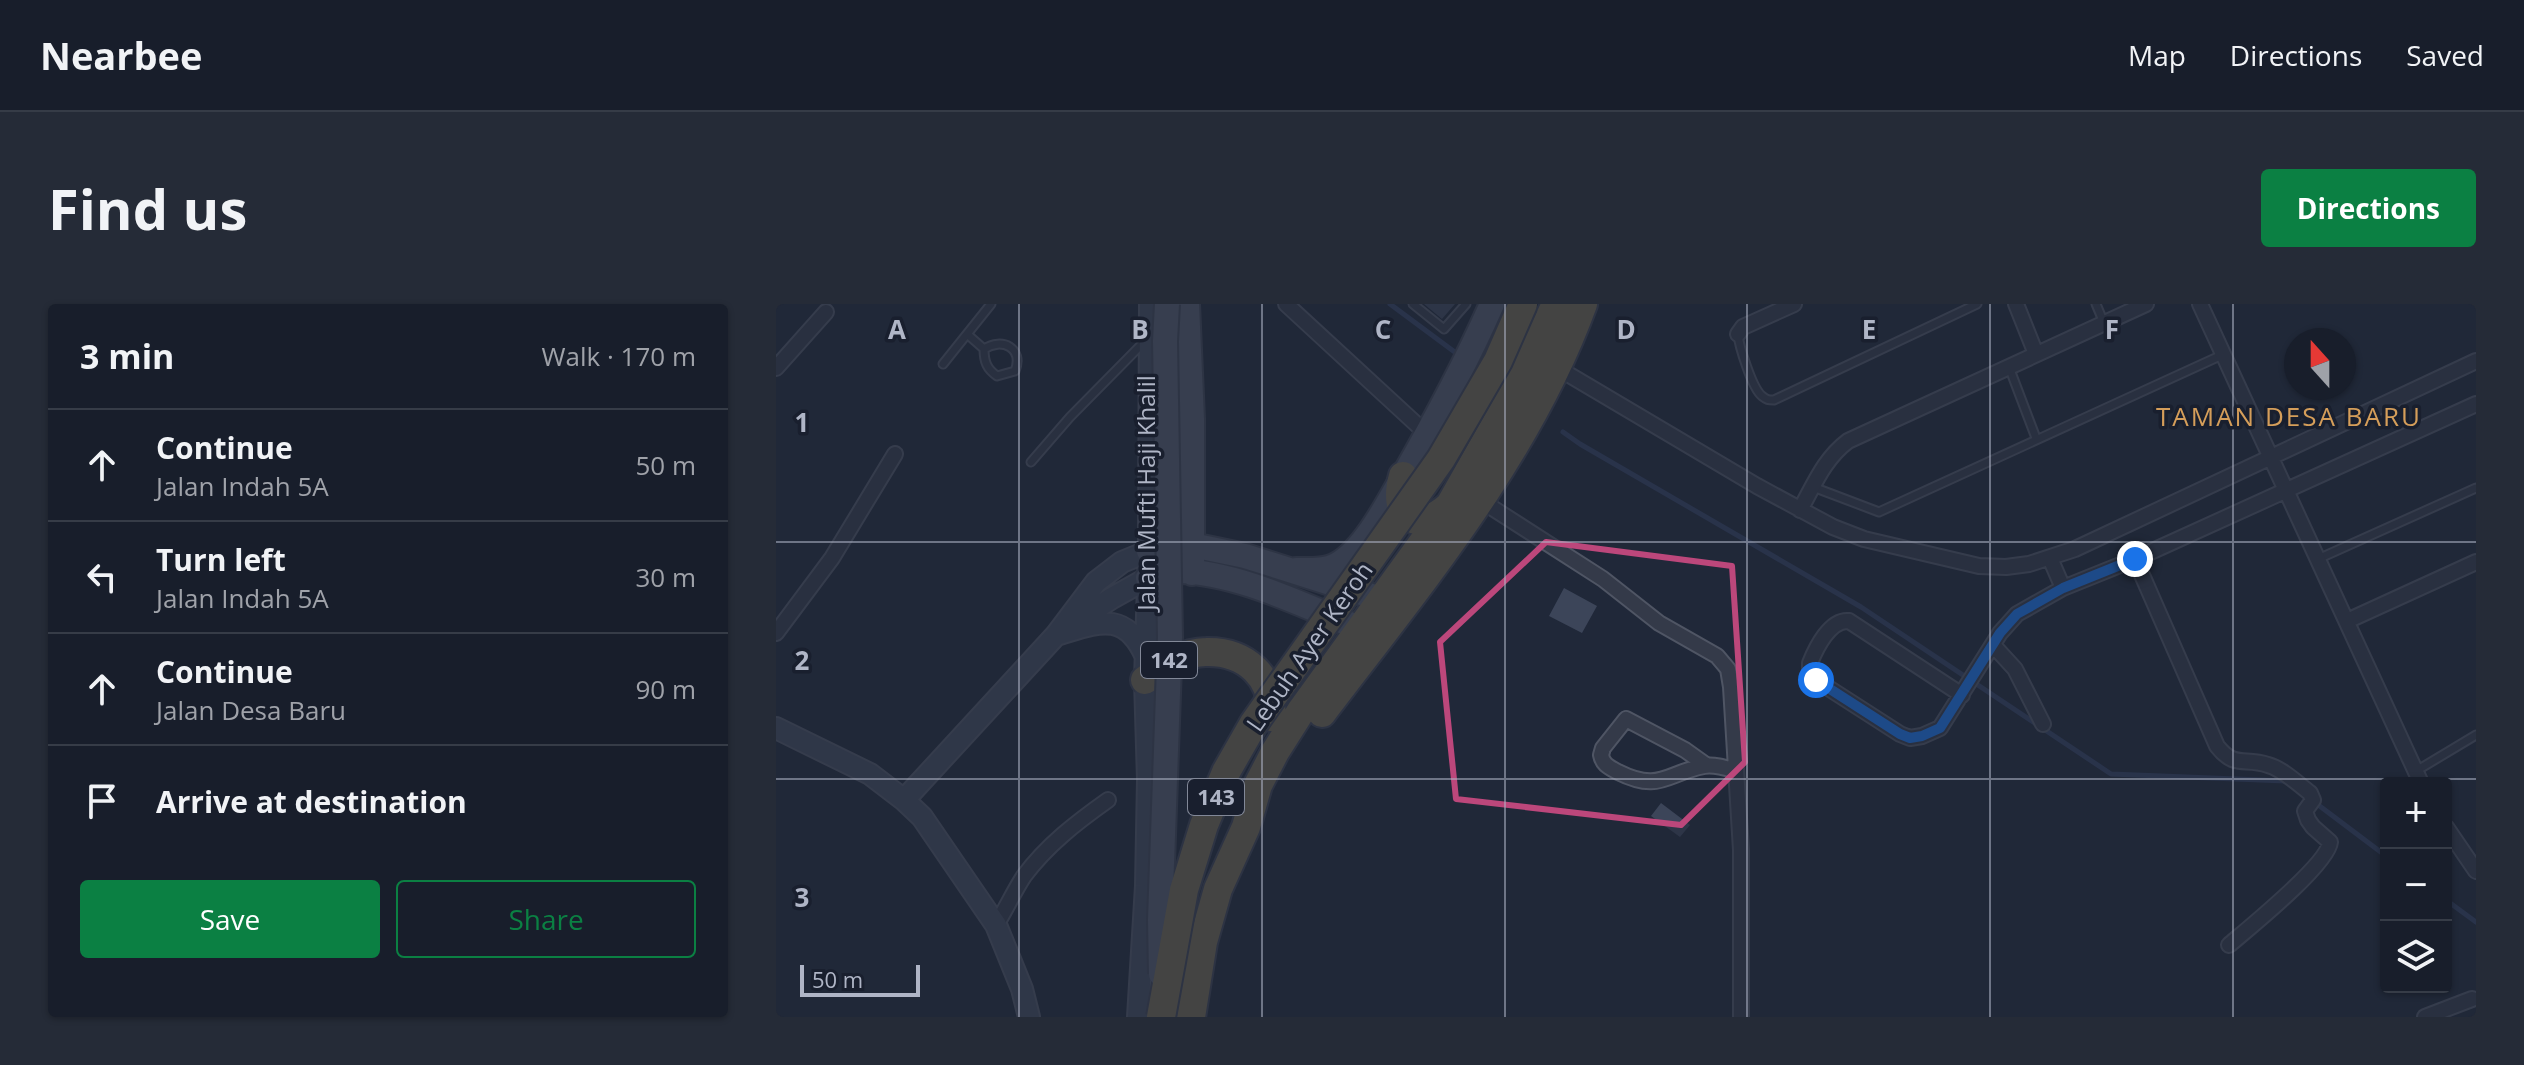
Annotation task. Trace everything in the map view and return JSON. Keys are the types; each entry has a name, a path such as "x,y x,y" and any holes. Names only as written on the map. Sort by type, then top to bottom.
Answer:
{"highway":[{"name":"Lebuh Ayer Keroh","path":"1161,1017 1184,890 1204,825 1226,772 1254,723 1441,459 1498,361 1523,304"},
{"path":"1258,785 1301,711 1450,505 1515,390 1556,304"},
{"name":"Lebuh Ayer Keroh","path":"1246,827 1308,731 1438,561 1509,455 1556,367 1583,304"},
{"path":"1403,476 1399,503 1413,519 1424,521 1432,518 1450,505"},
{"path":"1145,669 1206,652 1236,656 1259,672 1268,686 1272,702 1269,739 1246,827"},
{"name":"143","path":"1192,1012 1203,942 1214,902 1246,827"}],"main road":[{"name":"142","path":"1161,1017 1160,920 1170,637 1167,304"},
{"name":"Jalan Mufti Haji Khalil","path":"1187,304 1192,419 1192,573"},
{"path":"1296,570 1323,569 1339,564 1360,544 1385,509 1465,365 1492,304"},
{"path":"1149,551 1174,544 1192,545 1296,570 1381,599"},
{"path":"1148,578 1175,571 1228,579 1359,628"}],"street":[{"name":"Jalan Mufti Haji Khalil","path":"1138,1017 1146,886 1148,780 1145,669 1150,304"},
{"path":"1286,304 1427,434"},
{"path":"1738,334 1743,327 1794,304"},
{"path":"2016,304 2036,354"},
{"path":"1800,510 1825,463 1848,441 2146,304"},
{"path":"2200,304 2419,777"},
{"path":"776,368 826,312"},
{"path":"1556,367 1800,510 1864,539 1952,562 2006,567 2050,558 2476,361"},
{"path":"1963,693 1849,621 1842,620 1834,625 1810,663 1816,680 1900,734 1910,738 1922,736 1940,728 1963,693 1993,645 2017,614 2063,588 2135,559 2476,404"},
{"path":"776,633 832,558 895,454"},
{"path":"1480,500 1603,579 1659,623 1717,656 1728,669 1741,850 1741,1017"},
{"path":"904,800 1056,635 1096,582 1122,562 1149,551"},
{"path":"2050,558 2063,588"},
{"path":"2135,559 2217,746 2226,757 2238,762 2271,765 2310,793 2308,820 2330,842 2331,847 2290,892 2229,945"},
{"path":"2347,621 2474,567"},
{"path":"1056,635 1148,578"},
{"path":"1056,635 1109,622 1123,626 1132,633 1145,669"},
{"path":"1993,645 2015,669 2043,724"},
{"path":"1706,765 1648,782 1635,780 1606,766 1601,755 1626,719 1685,750 1706,765 1736,771"},
{"path":"776,728 870,774 922,817 996,925 1022,989 1029,1017"},
{"path":"996,925 1024,877 1048,848 1076,822 1108,800"},
{"path":"2452,836 2476,871"},
{"path":"2425,1017 2472,999"}],"lane":[{"path":"943,364 991,304"},
{"path":"1413,304 1444,329 1466,304"},
{"path":"1738,334 1758,393 1765,399 1774,400 1977,304"},
{"path":"2096,304 2104,323"},
{"path":"967,334 984,349 988,370 997,376 1015,371 1019,363 1009,345 1000,342 984,349"},
{"path":"1031,462 1070,417 1148,338"},
{"path":"1812,487 1879,512 2224,354"},
{"path":"2009,367 2036,438"},
{"path":"2318,559 2476,488"},
{"path":"2419,777 2476,735"}],"highlighted area":[{"path":"1546,542 1732,566 1745,762 1681,825 1456,799 1440,642"}],"building":[{"path":"1424,304 1455,304 1442,319"},
{"path":"1564,588 1597,606 1582,633 1549,616"},
{"path":"1661,803 1690,825 1680,837 1651,816"}],"waterway":[{"path":"1390,304 1456,353"},
{"path":"1563,432 1861,607 2111,774 2286,781"},
{"path":"2313,801 2380,851"},
{"path":"2452,904 2476,922"}],"district":[{"name":"TAMAN DESA BARU","path":"2289,417"}],"route":[{"path":"1816,680 1900,734 1910,738 1922,736 1940,728 2000,633 2017,614 2063,588 2135,559"}]}
